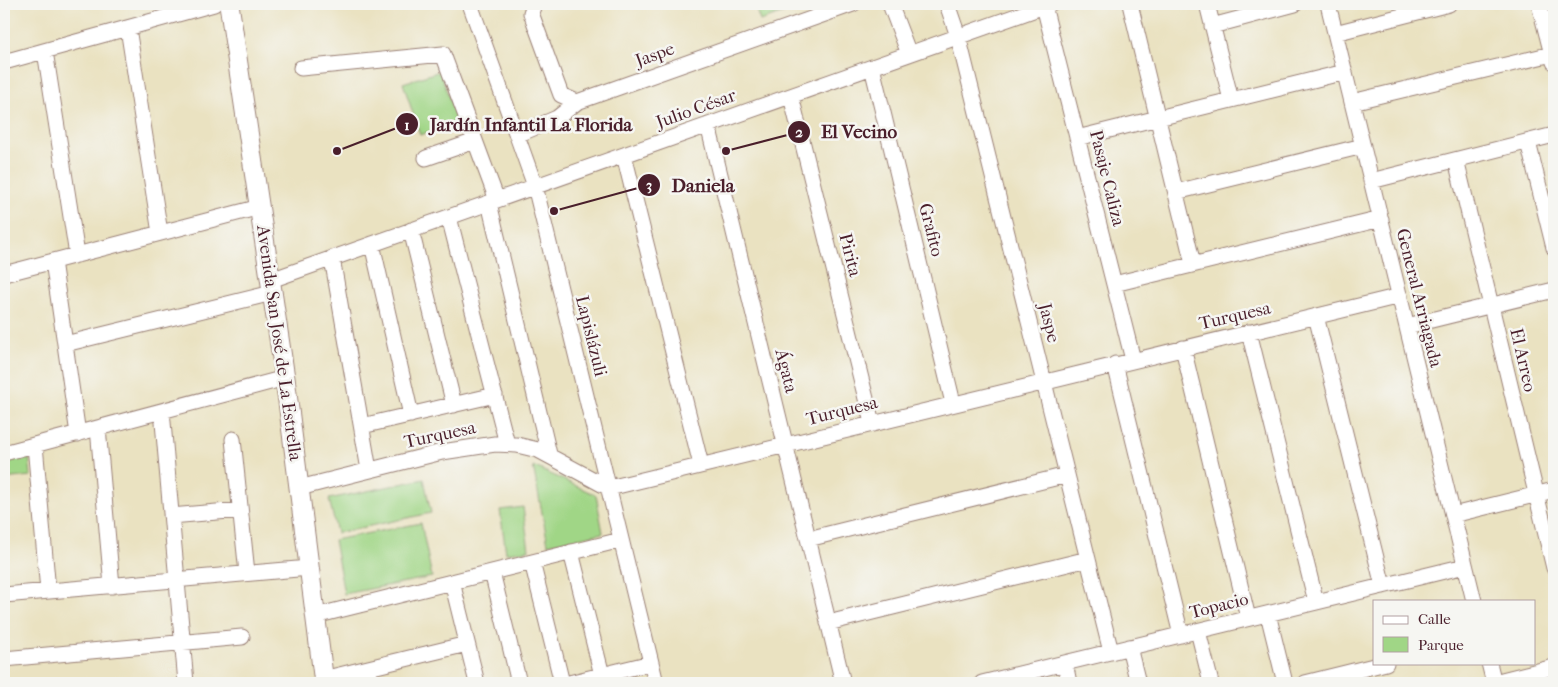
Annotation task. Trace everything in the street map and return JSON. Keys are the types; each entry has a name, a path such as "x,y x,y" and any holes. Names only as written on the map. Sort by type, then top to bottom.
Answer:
{"main road":[{"name":"Avenida San José de La Estrella","path":"229,4 285,378 324,681"}],"street":[{"path":"4,62 214,4"},
{"name":"Lapislázuli","path":"470,4 535,186 656,683"},
{"path":"517,135 558,118 577,102 561,95 531,13 534,4"},
{"name":"Jaspe","path":"577,102 853,4"},
{"path":"890,4 909,54"},
{"name":"Jaspe","path":"947,4 958,36 1111,652"},
{"path":"1130,4 1193,264"},
{"path":"1207,4 1231,100"},
{"path":"1212,26 1295,4"},
{"name":"General Arriagada","path":"1328,4 1474,600"},
{"path":"1336,33 1449,4"},
{"path":"1352,102 1553,59 1540,4"},
{"name":"Julio César","path":"65,344 272,287 332,258 909,54 1038,6"},
{"name":"Pasaje Caliza","path":"1038,6 1077,138 1133,360"},
{"path":"128,28 160,233"},
{"path":"45,51 77,255"},
{"path":"300,68 443,54 475,141 493,201 549,454"},
{"name":"Grafito","path":"872,67 953,403"},
{"path":"1077,138 1345,72"},
{"name":"Pirita","path":"791,96 872,423"},
{"name":"Ágata","path":"708,125 843,683"},
{"path":"1372,181 1554,135"},
{"path":"426,158 475,141"},
{"path":"1528,142 1554,248"},
{"path":"1176,192 1363,146"},
{"path":"624,155 701,465"},
{"name":"El Arreo","path":"1456,160 1554,568"},
{"path":"4,274 260,207"},
{"path":"449,217 507,444"},
{"path":"1114,284 1381,219"},
{"path":"411,230 454,405"},
{"path":"372,244 411,415"},
{"path":"332,258 369,470"},
{"path":"53,261 78,434"},
{"path":"1407,326 1554,290"},
{"name":"Turquesa","path":"299,488 472,446 507,444 527,447 549,454 609,488 1400,296"},
{"path":"1316,316 1383,586"},
{"path":"1249,332 1316,602"},
{"path":"1183,348 1248,618"},
{"path":"1115,364 1182,635"},
{"path":"4,453 285,378"},
{"path":"362,426 495,395"},
{"path":"162,411 186,683"},
{"path":"98,428 112,586"},
{"path":"233,439 246,573"},
{"path":"35,445 48,591"},
{"path":"808,538 1067,474"},
{"path":"1453,515 1554,490"},
{"path":"171,516 240,510"},
{"path":"315,616 621,540"},
{"path":"571,552 602,675"},
{"path":"828,623 1088,559"},
{"path":"532,562 562,683"},
{"name":"Topacio","path":"982,683 1000,681 1129,647 1466,566"},
{"path":"4,595 309,568"},
{"path":"492,572 519,683"},
{"path":"452,582 477,683"},
{"path":"1268,614 1285,683"},
{"path":"1198,630 1211,683"},
{"path":"4,659 242,637"},
{"path":"324,681 467,644"},
{"path":"1129,647 1138,683"},
{"path":"569,683 651,663"},
{"path":"1065,663 1069,683"},
{"path":"1306,683 1382,664"},
{"path":"1489,664 1494,682 1554,667"}],"green space":[{"path":"754,4 811,4 760,21"},
{"path":"440,71 457,122 420,135 403,83"},
{"path":"29,455 31,476 4,479 4,461"},
{"path":"533,466 596,495 603,533 548,544"},
{"path":"424,479 431,513 337,533 329,499"},
{"path":"523,507 529,550 506,553 500,510"},
{"path":"421,523 432,577 344,594 334,540"}],"place":[{"name":"Jardín Infantil La Florida","path":"337,151"},
{"name":"El Vecino","path":"726,151"},
{"name":"Daniela","path":"554,211"}]}
